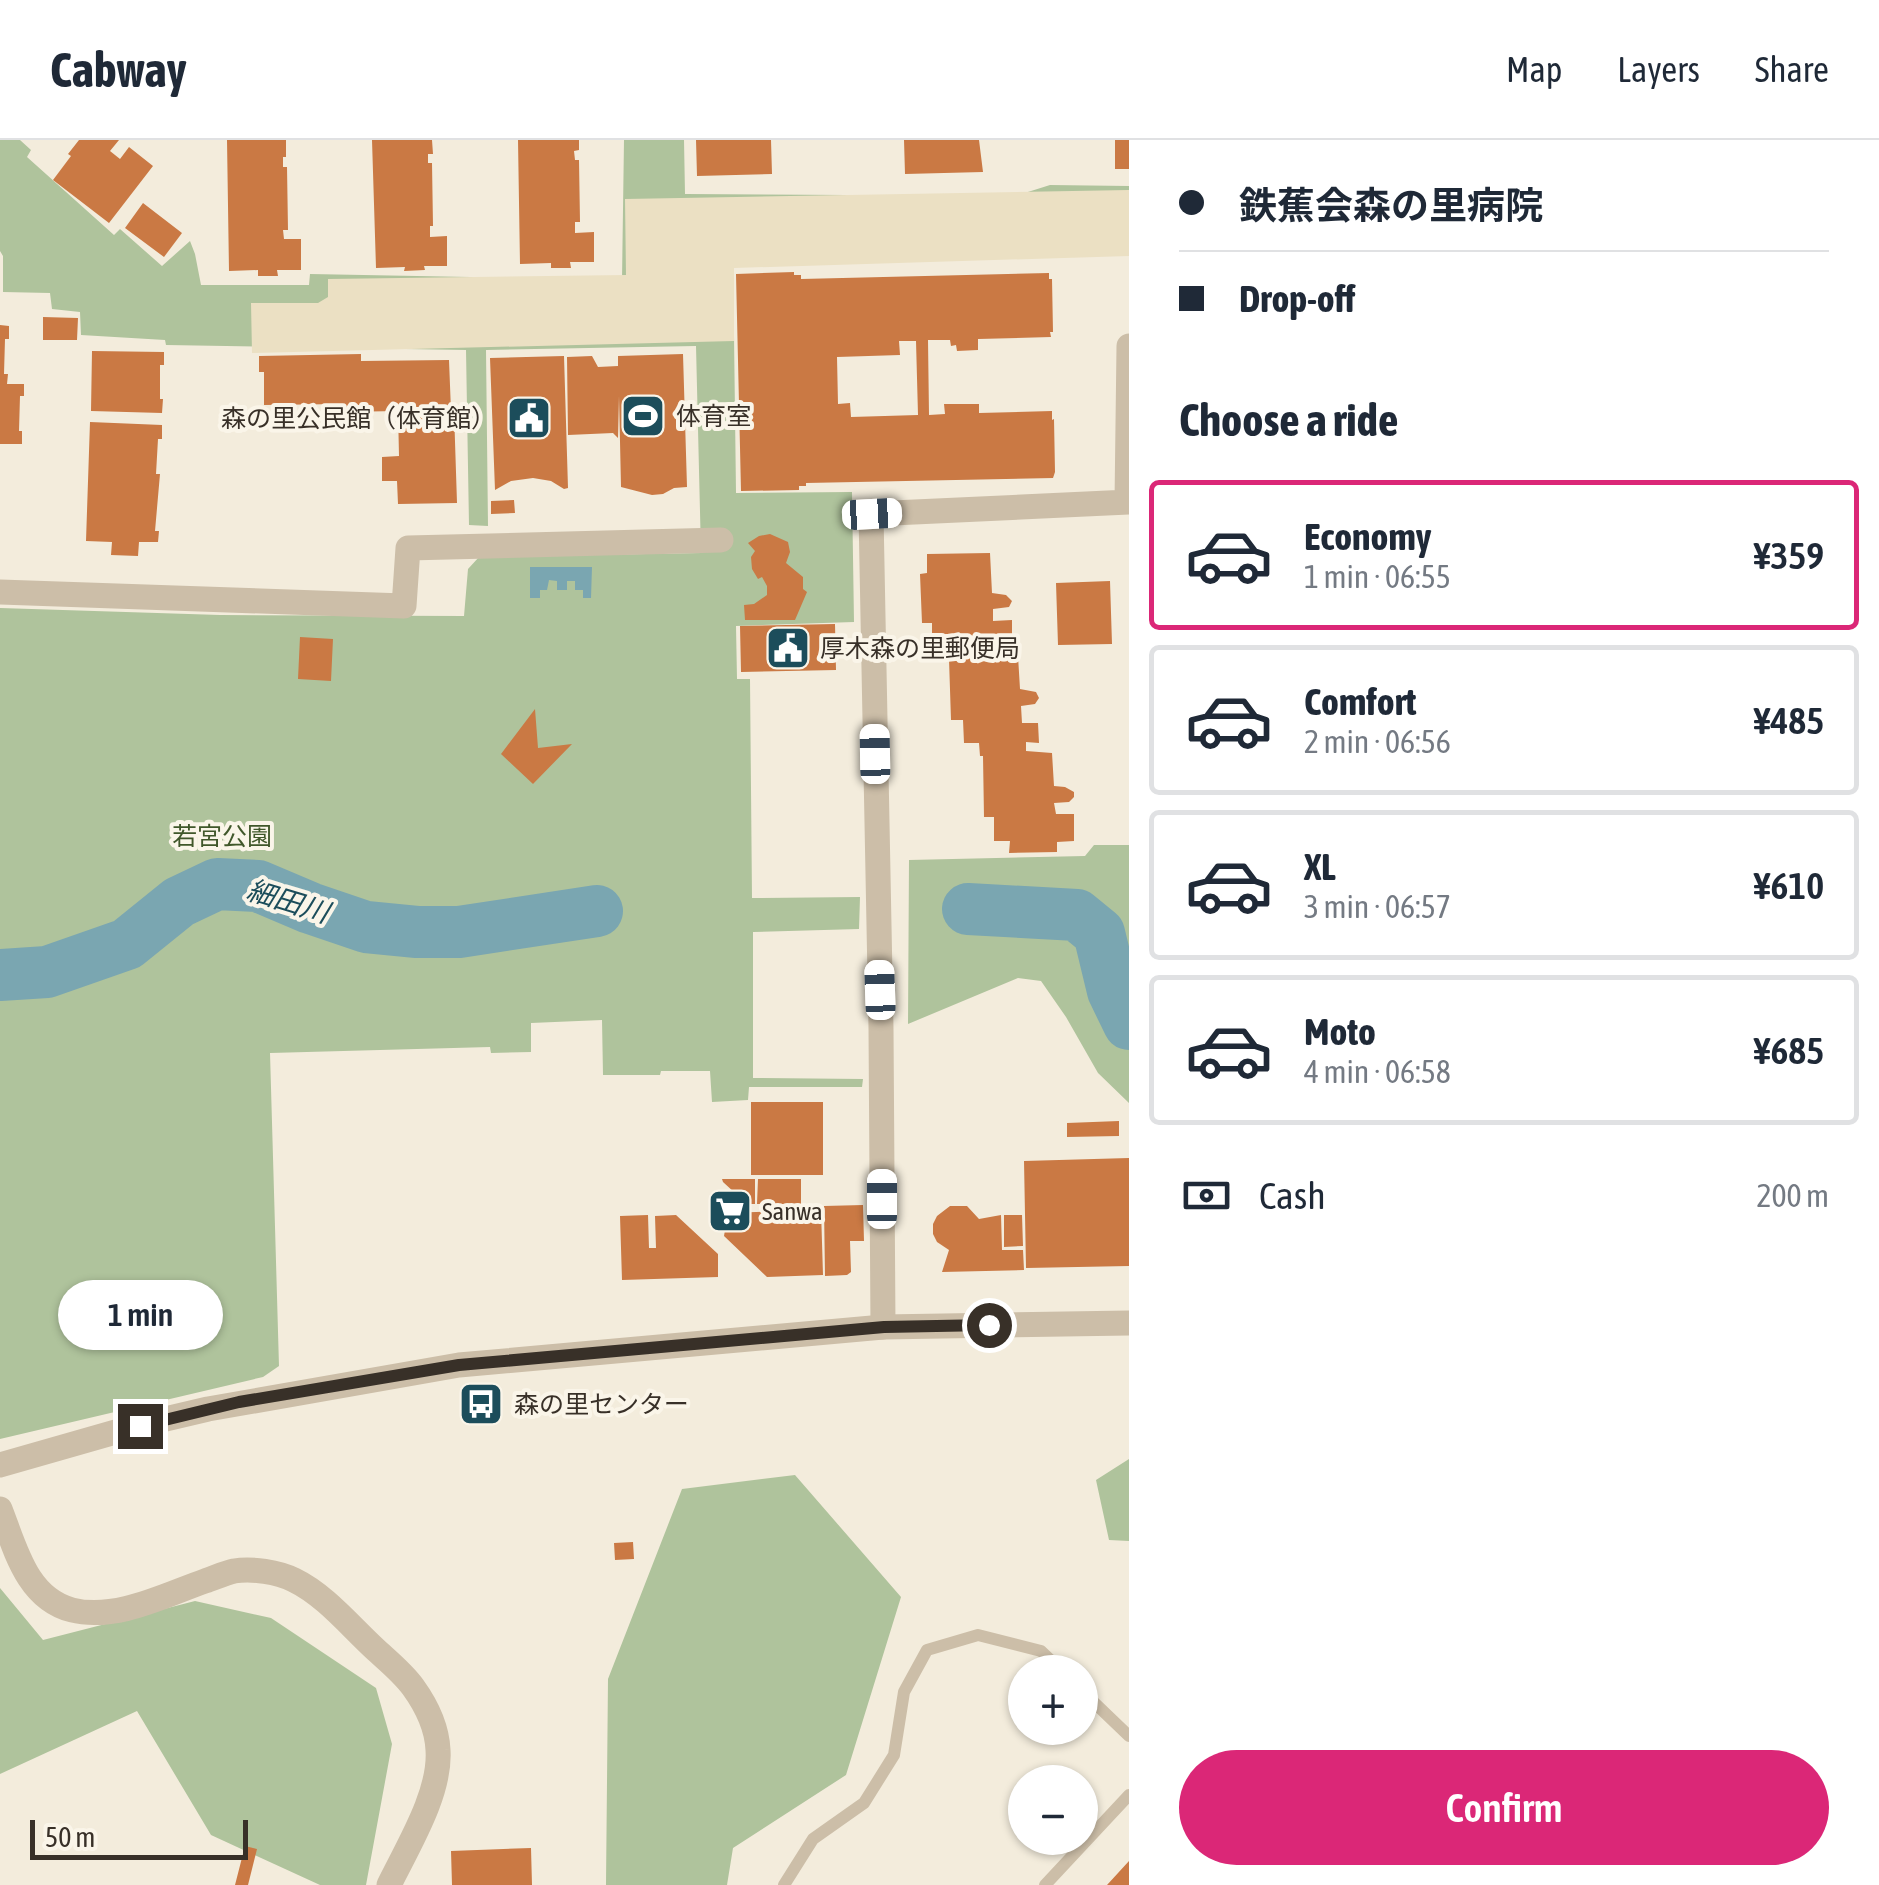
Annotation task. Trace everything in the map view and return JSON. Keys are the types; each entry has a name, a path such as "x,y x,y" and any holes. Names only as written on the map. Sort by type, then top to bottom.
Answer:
{"street":[{"path":"884,1327 872,514 1128,502 1129,346"},
{"path":"0,592 404,606 408,548 721,540"},
{"path":"0,1465 208,1409 459,1365 884,1327 1129,1322"},
{"path":"0,1509 26,1576 48,1597 71,1610 101,1612 124,1608 234,1571 266,1572 291,1578 313,1591 410,1682 436,1729 439,1753 426,1808 389,1885"}],"lane":[{"path":"784,1885 812,1839 864,1803 894,1754 904,1692 927,1650 978,1635 1045,1655"},
{"path":"1098,1706 1129,1736"},
{"path":"1044,1885 1129,1794"}],"green space":[{"name":"若宮公園","path":"0,140 20,140 31,150 27,157 114,235 120,229 162,266 190,241 201,285 309,285 310,274 622,280 624,140 684,140 685,194 1015,196 1050,185 1129,186 1129,252 733,257 736,493 852,492 854,622 736,626 737,679 750,679 752,898 860,897 859,929 753,932 753,1078 863,1079 862,1087 749,1087 748,1100 712,1102 710,1071 603,1075 602,1020 531,1023 531,1052 491,1053 490,1047 270,1053 279,1366 263,1377 0,1439 0,608 220,615 464,616 468,569 479,557 701,553 696,346 486,350 488,526 469,525 466,350 166,345 165,340 81,335 80,312 52,309 50,293 3,292"},
{"path":"1094,845 1129,845 1129,1103 1098,1073 1041,981 1018,978 908,1024 909,860 1085,856"},
{"path":"1129,1459 1129,1541 1109,1540 1096,1480"},
{"path":"795,1475 901,1597 846,1775 733,1848 727,1885 606,1885 608,1679 682,1489"},
{"path":"0,1588 43,1640 195,1601 271,1618 376,1688 392,1744 366,1885 320,1885 211,1835 137,1711 0,1774"}],"shaded area":[{"path":"1129,190 1129,256 734,268 734,341 252,353 251,303 318,303 328,297 328,279 626,275 625,199"}],"water":[{"path":"530,567 592,567 591,598 583,598 583,590 575,590 575,581 567,581 567,590 557,590 557,581 549,580 547,590 540,590 540,598 530,598"}],"building":[{"path":"79,140 119,140 110,151 120,159 129,147 153,166 109,223 53,180"},
{"path":"227,140 286,140 283,167 287,167 288,230 283,230 284,239 301,239 301,270 277,270 278,276 258,276 258,270 229,271"},
{"path":"372,140 432,140 433,154 428,154 428,163 432,163 430,237 447,236 447,266 404,271 405,267 376,268"},
{"path":"518,140 579,140 579,150 574,151 575,160 579,160 580,222 575,222 575,233 594,232 594,262 570,262 571,268 551,268 551,263 520,264"},
{"path":"696,140 771,140 772,174 697,176"},
{"path":"904,140 979,140 983,172 905,174"},
{"path":"1115,140 1129,140 1129,169 1115,169"},
{"path":"143,203 182,233 164,257 125,228"},
{"path":"794,272 801,279 1049,273 1051,337 978,339 978,350 957,351 950,340 928,340 929,415 945,414 944,404 979,404 979,413 1052,411 1053,478 806,483 799,490 741,491 736,274","holes":["899,341 916,341 918,415 851,417 850,403 838,404 837,357 900,355"]},
{"path":"43,317 78,318 77,340 43,340"},
{"path":"0,325 9,326 9,339 5,339 7,384 24,384 24,396 20,396 22,444 0,444"},
{"path":"92,351 164,352 164,365 160,365 162,413 91,411"},
{"path":"361,354 361,361 449,360 457,503 398,504 397,481 382,481 382,457 399,456 398,411 342,412 342,404 264,405 264,372 259,372 259,356"},
{"path":"683,354 687,487 652,495 621,487 619,396 618,438 613,433 568,435 567,357 592,356 598,367 618,366 618,356"},
{"name":"森の里公民館（体育館）","path":"564,356 568,488 533,478 511,481 495,490 490,358"},
{"path":"90,422 162,425 156,474 160,474 155,531 159,531 158,542 139,542 138,556 111,555 112,542 86,541"},
{"path":"514,500 515,513 491,514 491,501"},
{"path":"770,534 788,542 786,563 803,577 803,589 807,592 795,620 745,620 744,605 754,604 767,595 762,577 758,579 752,569 755,551 748,543"},
{"path":"990,553 992,593 1006,595 1012,601 1009,607 993,609 993,621 1012,620 1012,645 995,646 996,657 1018,656 1020,689 1036,692 1039,698 1035,704 1021,706 1022,723 1038,723 1039,743 1026,742 1026,751 1052,753 1054,786 1074,792 1069,802 1054,803 1056,814 1074,814 1074,841 1057,842 1057,852 1009,853 1010,841 994,841 994,817 984,817 983,756 979,743 964,743 963,720 951,720 947,647 932,647 932,623 922,623 920,574 927,573 927,554"},
{"path":"1110,581 1112,644 1058,645 1056,583"},
{"name":"厚木森の里郵便局","path":"835,624 836,670 741,672 740,626"},
{"path":"300,637 333,639 331,681 298,679"},
{"path":"535,709 538,748 572,744 533,784 501,754"},
{"path":"751,1102 823,1102 823,1175 751,1175"},
{"path":"1119,1121 1119,1136 1067,1137 1067,1123"},
{"path":"1129,1158 1129,1266 1026,1268 1024,1161"},
{"path":"722,1179 755,1179 755,1204 735,1204 735,1193"},
{"path":"758,1179 801,1179 801,1204 757,1204"},
{"path":"863,1205 864,1241 850,1241 851,1272 825,1276 824,1206"},
{"path":"950,1206 967,1206 979,1219 1001,1215 1002,1250 1023,1250 1024,1270 942,1272 949,1250 937,1242 933,1224"},
{"path":"821,1210 823,1275 767,1277 724,1236 725,1230 717,1221 725,1213"},
{"path":"648,1215 649,1248 656,1248 655,1216 676,1215 718,1254 718,1277 622,1280 620,1216"},
{"path":"1004,1215 1022,1215 1023,1246 1004,1247"},
{"path":"633,1542 634,1559 615,1560 614,1543"},
{"path":"245,1846 257,1849 248,1885 235,1885"},
{"path":"531,1848 532,1885 452,1885 451,1851"},
{"path":"1129,1861 1129,1885 1107,1885"}],"waterway":[{"name":"細田川","path":"0,975 47,972 127,944 179,902 217,884 258,886 366,927 417,932 459,932 597,911"},
{"name":"細田川","path":"968,909 1077,915 1099,933 1113,991 1129,1024"}],"place":[{"name":"体育室","path":"643,416"},
{"name":"森の里公民館（体育館）","path":"529,418"},
{"name":"厚木森の里郵便局","path":"788,648"},
{"name":"Sanwa","path":"730,1211"},
{"name":"森の里センター","path":"481,1404"}],"route":[{"path":"140,1426 239,1402 459,1365 884,1327 989,1325"}]}
